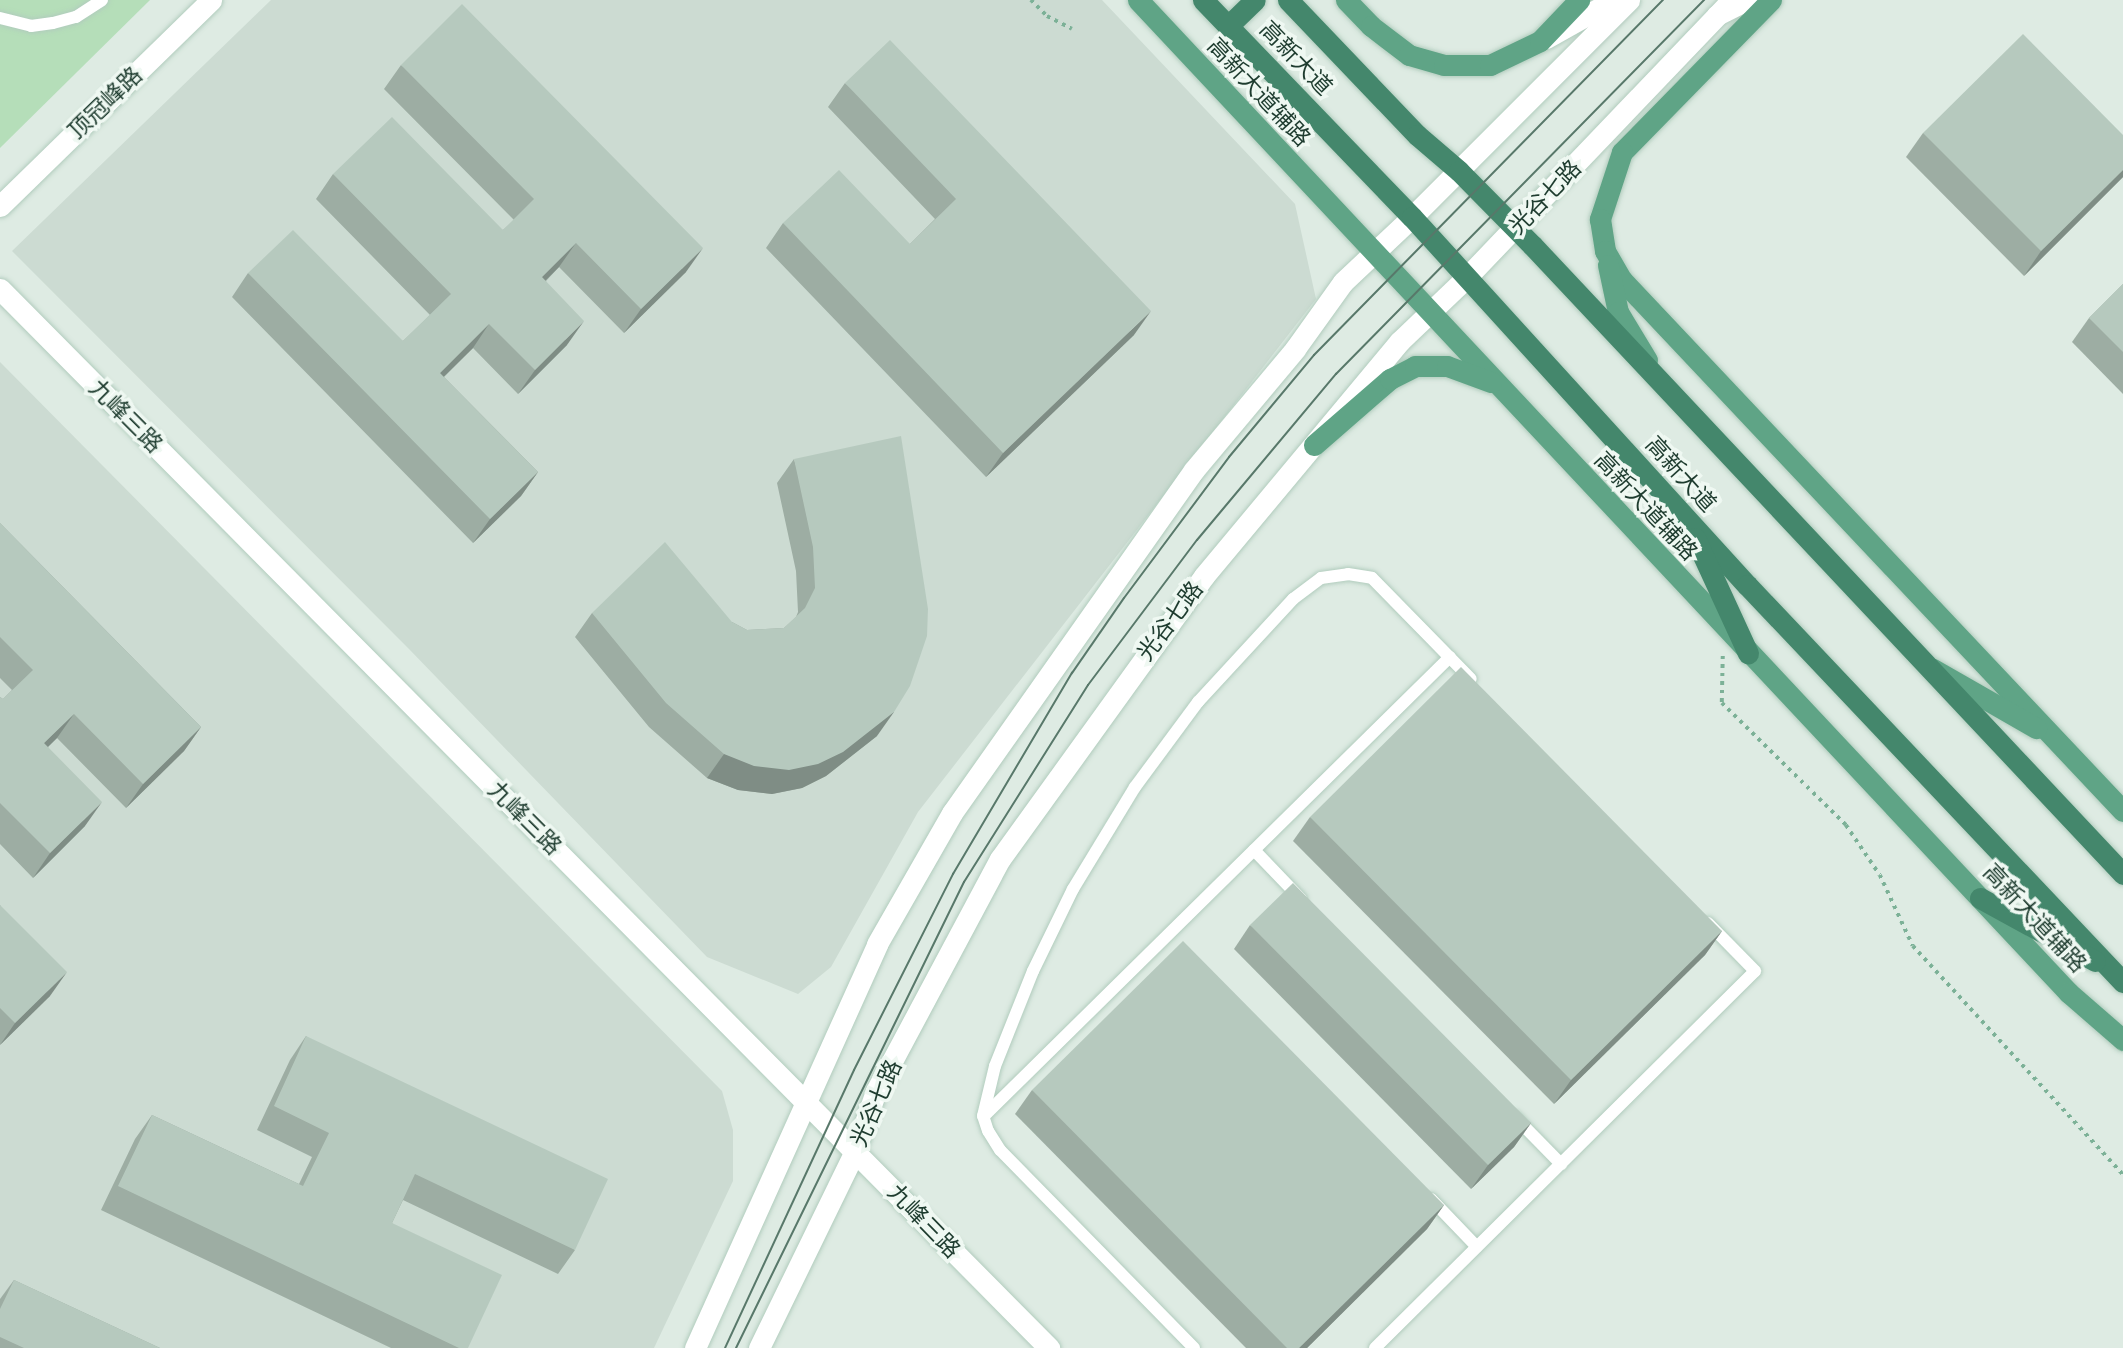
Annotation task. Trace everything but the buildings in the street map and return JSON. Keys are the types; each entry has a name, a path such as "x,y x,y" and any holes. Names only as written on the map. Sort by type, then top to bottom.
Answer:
{"highway":[{"name":"高新大道","path":"1203,0 1412,217 1687,520 2118,977"},
{"path":"1228,26 1255,0"},
{"name":"高新大道","path":"1288,0 1417,135 1460,171 2123,874"},
{"path":"1687,520 1748,653"},
{"path":"1980,898 2118,977"}],"main road":[{"name":"高新大道辅路","path":"1138,0 2069,993 2123,1041"},
{"path":"1346,0 1371,26 1409,55 1444,65 1490,65 1540,41 1579,0"},
{"path":"1663,385 1618,312 1600,219 1608,183 1622,152 1771,0"},
{"path":"1605,251 1622,279 2123,811"},
{"path":"1314,445 1390,379 1415,366 1447,366 1496,384"},
{"path":"1926,665 2056,739"}],"street":[{"name":"顶冠峰路","path":"0,206 211,0"},
{"path":"1540,41 1614,0"},
{"path":"695,1348 877,944 951,813 1194,470 1295,349 1343,282 1460,171 1629,0"},
{"name":"光谷七路","path":"759,1348 855,1150 876,1091 1000,859 1163,627 1314,445 1430,313 1515,229 1732,0"},
{"path":"1715,16 1747,0"},
{"path":"1608,183 1615,132 1642,95"},
{"name":"九峰三路","path":"0,289 1049,1348"}],"lane":[{"path":"0,18 31,26 53,23 76,17 102,0"},
{"path":"1194,1348 1000,1150 983,1116 995,1066 1073,889 1135,787 1198,702 1293,599 1321,578 1348,574 1372,578 1479,687"},
{"path":"983,1116 1450,657"},
{"path":"1254,850 1312,909"},
{"path":"1375,1348 1755,971 1698,913"},
{"path":"1172,930 1182,940"},
{"path":"1503,1105 1561,1164"},
{"path":"1420,1188 1477,1247"}],"path":[{"path":"1031,0 1046,16 1072,29"},
{"path":"1724,628 1722,703 1846,825 1880,876 1913,946 2123,1174"}],"shaded area":[{"path":"271,0 1102,0 1295,204 1316,299 918,812 831,967 798,994 707,957 409,649 12,251"},
{"path":"0,362 722,1091 733,1130 733,1181 654,1348 0,1348"}],"green space":[{"path":"0,0 150,0 0,148"}],"tram line":[{"path":"725,1348 854,1070 953,874 1072,673 1124,598 1229,457 1314,355 1663,0"},
{"path":"736,1348 964,882 1088,685 1197,540 1336,374 1704,0"}]}
